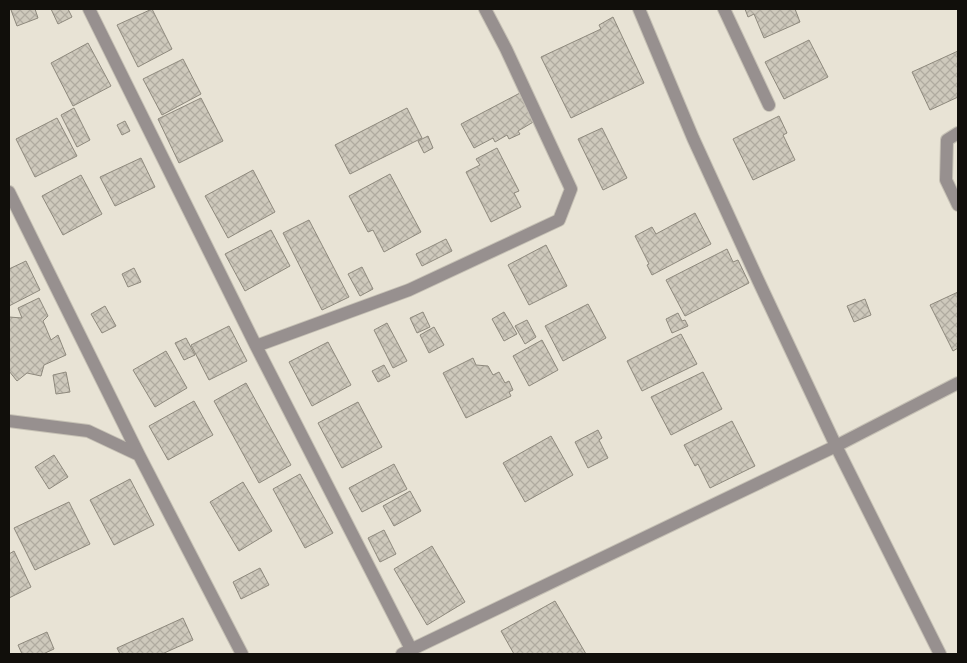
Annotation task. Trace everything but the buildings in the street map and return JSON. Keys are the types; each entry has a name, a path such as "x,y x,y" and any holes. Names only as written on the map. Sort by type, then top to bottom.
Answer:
{"street":[{"path":"89,9 407,652 836,446 958,383"},
{"path":"256,346 409,290 559,220 571,189 486,9"},
{"path":"639,9 693,138 836,446 940,654"},
{"path":"724,9 769,105"},
{"path":"958,133 947,140 946,180 958,205"},
{"path":"9,192 139,455 242,654"},
{"path":"9,420 88,431 139,455"}]}
